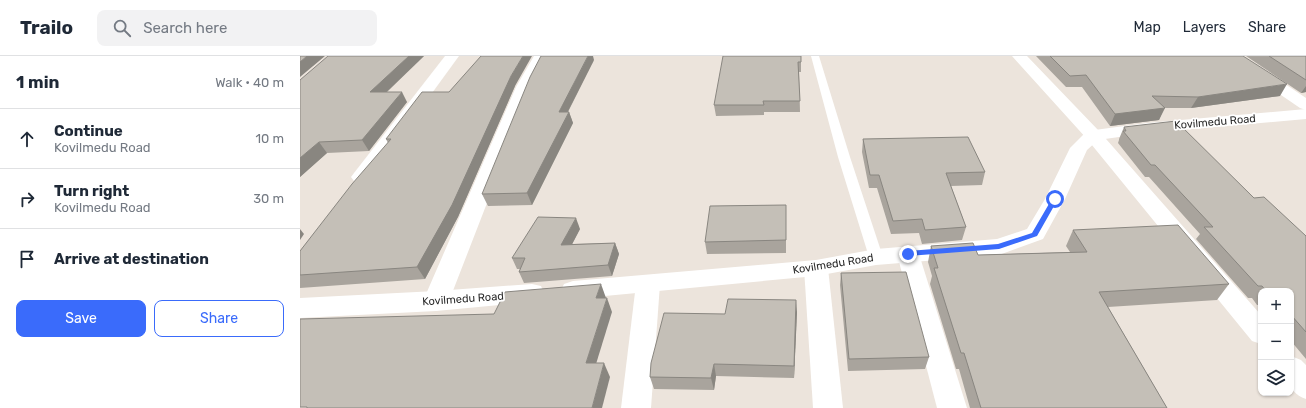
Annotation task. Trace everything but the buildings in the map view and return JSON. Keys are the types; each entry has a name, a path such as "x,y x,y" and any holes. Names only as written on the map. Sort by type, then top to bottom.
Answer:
{"street":[{"path":"352,189 452,56"},
{"path":"436,301 524,86 541,56"},
{"path":"1019,56 1093,135 1258,329"},
{"path":"1233,56 1306,105"},
{"name":"Kovilmedu Road","path":"300,308 436,301 648,284 816,268 876,257 999,247 1035,234 1055,199 1079,148 1093,135 1147,128 1306,114"},
{"path":"908,254 952,408"},
{"path":"816,268 828,408"},
{"path":"636,408 648,284"},
{"path":"1294,372 1306,386"}],"lane":[{"path":"815,56 846,165 876,257"}],"route":[{"path":"908,254 999,247 1035,234 1055,199"}]}
